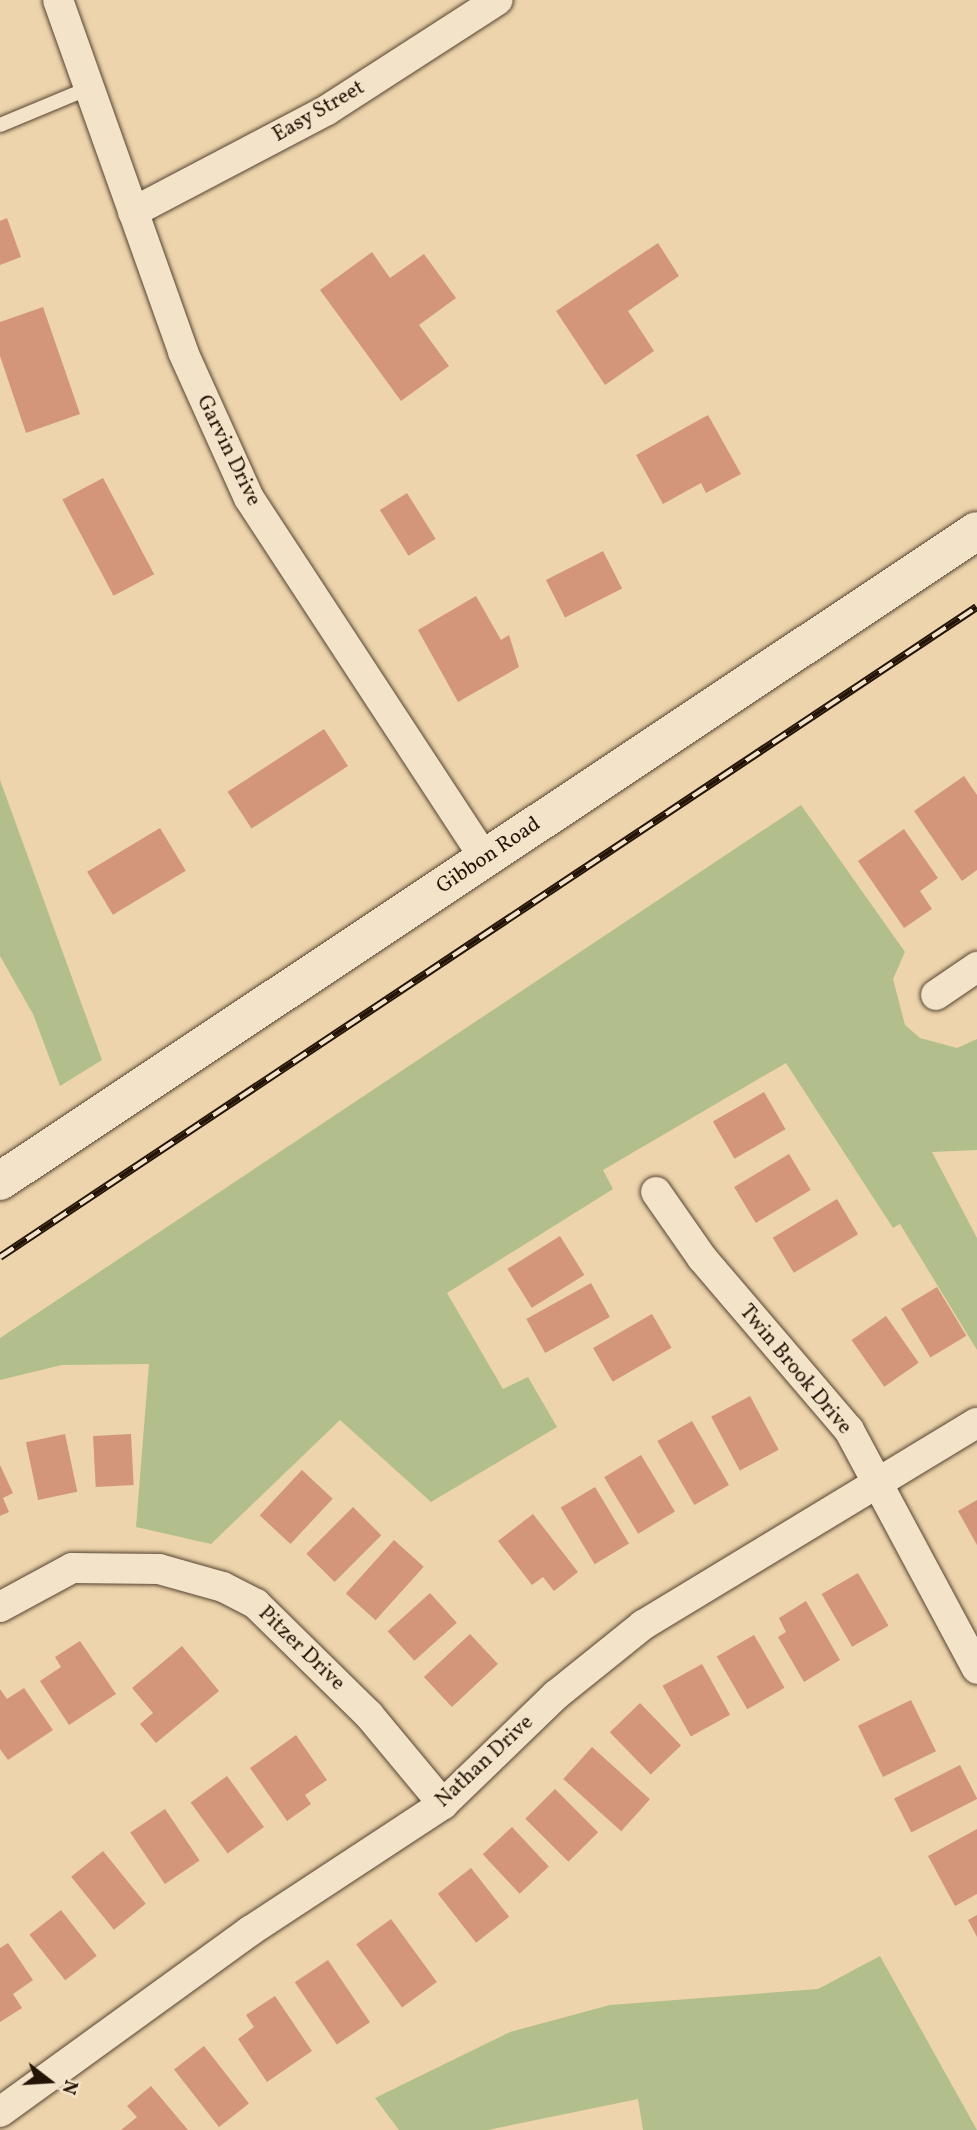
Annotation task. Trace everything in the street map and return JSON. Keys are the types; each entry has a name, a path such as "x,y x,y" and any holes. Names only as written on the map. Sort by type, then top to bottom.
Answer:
{"main road":[{"name":"Gibbon Road","path":"0,1181 977,531"}],"street":[{"name":"Garvin Drive","path":"58,0 198,389 249,498 485,859"},
{"name":"Easy Street","path":"133,212 327,110 498,0"},
{"path":"936,995 977,967"},
{"name":"Twin Brook Drive","path":"656,1192 702,1258 849,1430 977,1669"},
{"name":"Nathan Drive","path":"0,2112 250,1931 443,1804 556,1695 643,1625 977,1423"},
{"name":"Pitzer Drive","path":"0,1606 72,1568 159,1569 223,1587 256,1604 369,1715 443,1804"}],"lane":[{"path":"0,125 89,88"}],"green space":[{"path":"0,780 102,1060 60,1086 33,1014 0,956"},
{"path":"801,805 905,952 893,979 905,1025 920,1038 957,1048 977,1039 977,1150 932,1152 977,1238 977,1350 900,1224 893,1228 786,1063 603,1170 613,1189 447,1293 503,1389 528,1377 557,1427 431,1502 340,1420 211,1544 136,1527 149,1364 62,1365 0,1380 0,1338"},
{"path":"880,1956 977,2130 643,2130 638,2099 488,2130 399,2130 375,2098 510,2032 610,2005 818,1989"}],"building":[{"path":"7,218 21,257 0,265 0,221"},
{"path":"658,243 679,276 628,311 654,351 605,385 556,311"},
{"path":"372,252 390,278 424,254 456,298 419,325 449,366 401,401 320,290"},
{"path":"43,307 80,414 26,433 0,356 0,322"},
{"path":"708,415 741,474 706,493 701,483 663,504 636,455"},
{"path":"103,478 154,574 114,596 62,500"},
{"path":"407,493 436,539 408,556 380,510"},
{"path":"603,551 622,588 565,617 546,580"},
{"path":"476,596 501,640 509,635 519,667 458,702 418,630"},
{"path":"324,729 348,766 252,829 228,792"},
{"path":"964,776 977,795 977,870 962,881 914,811"},
{"path":"160,828 186,871 113,915 87,872"},
{"path":"904,829 938,878 920,891 932,909 904,928 858,861"},
{"path":"764,1092 786,1129 734,1159 713,1122"},
{"path":"789,1154 811,1190 756,1223 734,1187"},
{"path":"837,1199 858,1234 794,1273 773,1238"},
{"path":"560,1236 584,1275 532,1308 507,1269"},
{"path":"591,1283 610,1317 545,1353 526,1319"},
{"path":"937,1287 966,1336 930,1357 901,1309"},
{"path":"652,1314 672,1348 613,1382 593,1348"},
{"path":"886,1316 919,1363 884,1387 852,1340"},
{"path":"750,1396 779,1450 740,1471 711,1417"},
{"path":"692,1421 729,1485 694,1505 657,1441"},
{"path":"65,1434 77,1492 38,1500 26,1442"},
{"path":"131,1434 134,1485 96,1487 93,1436"},
{"path":"641,1455 675,1512 638,1534 604,1477"},
{"path":"0,1465 13,1493 3,1498 9,1512 0,1516"},
{"path":"302,1470 333,1499 290,1544 260,1515"},
{"path":"595,1487 629,1544 595,1564 561,1508"},
{"path":"977,1500 977,1545 958,1511"},
{"path":"353,1507 381,1535 335,1582 306,1554"},
{"path":"533,1514 578,1572 554,1591 543,1577 532,1585 498,1541"},
{"path":"394,1540 424,1567 376,1620 346,1594"},
{"path":"858,1573 889,1626 852,1647 822,1594"},
{"path":"430,1593 457,1623 414,1661 388,1631"},
{"path":"806,1601 840,1660 804,1682 778,1637 786,1632 779,1618"},
{"path":"470,1634 498,1664 452,1707 424,1677"},
{"path":"754,1635 785,1688 747,1709 717,1656"},
{"path":"80,1641 116,1694 69,1725 40,1681 61,1667 55,1657"},
{"path":"182,1646 219,1691 156,1743 140,1724 153,1713 132,1688"},
{"path":"702,1664 730,1715 691,1737 663,1686"},
{"path":"24,1688 53,1730 8,1760 0,1749 0,1689 7,1699"},
{"path":"911,1700 936,1751 883,1777 858,1726"},
{"path":"640,1703 681,1745 651,1775 610,1732"},
{"path":"296,1735 327,1780 305,1795 311,1804 287,1821 250,1768"},
{"path":"592,1747 650,1799 621,1831 563,1779"},
{"path":"960,1765 977,1799 911,1832 894,1799"},
{"path":"227,1776 264,1827 228,1853 191,1802"},
{"path":"555,1789 598,1832 568,1862 525,1819"},
{"path":"165,1809 200,1860 165,1884 130,1832"},
{"path":"512,1827 549,1866 520,1894 483,1854"},
{"path":"977,1829 977,1894 955,1906 928,1856"},
{"path":"103,1851 146,1904 114,1930 71,1877"},
{"path":"471,1868 509,1917 476,1943 438,1894"},
{"path":"61,1910 97,1956 65,1980 29,1935"},
{"path":"977,1915 977,1937 968,1920"},
{"path":"391,1919 437,1982 402,2007 356,1944"},
{"path":"8,1943 33,1980 13,1994 22,2008 0,2022 0,1948"},
{"path":"328,1960 370,2022 337,2045 295,1982"},
{"path":"275,1996 312,2051 267,2082 238,2039 254,2027 246,2015"},
{"path":"204,2046 249,2104 219,2127 174,2069"},
{"path":"151,2086 188,2130 121,2130 137,2117 127,2106"}],"railway":[{"path":"0,1257 977,607"}]}
